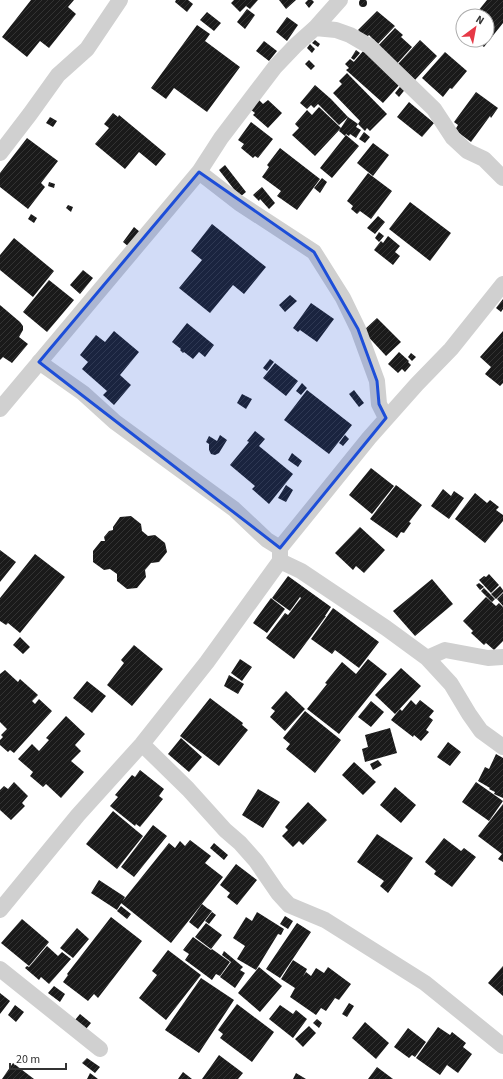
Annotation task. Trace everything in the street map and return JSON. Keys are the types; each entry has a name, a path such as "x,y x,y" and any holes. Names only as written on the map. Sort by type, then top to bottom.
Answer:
{"street":[{"path":"0,153 58,75 87,49 120,0"},
{"path":"0,409 199,172 222,138 275,67 315,28 340,0"},
{"path":"315,28 336,30 350,35 369,46 434,109 454,138 467,152 484,159 503,178"},
{"path":"199,172 239,203 314,252 343,298 358,329 377,381 379,404 386,418"},
{"path":"0,910 78,815 142,744 207,662 280,555 327,490 386,418 451,349 503,284"},
{"path":"39,362 83,393 115,422 234,509 267,540 280,555 427,658 451,684 481,731 503,747"},
{"path":"427,658 445,650 488,658 503,658"},
{"path":"142,744 188,789 225,830 240,843 256,861 278,893 289,905 325,920 425,982 503,1046"},
{"path":"0,969 100,1049"}],"highlighted area":[{"path":"199,172 314,252 358,329 377,381 379,404 386,418 280,548 39,362"}],"building":[{"path":"363,-1 366,0 366,6 363,7 360,6 359,3 360,0"},
{"path":"31,0 74,0 68,7 76,14 49,48 40,41 27,57 2,37"},
{"path":"176,0 188,0 193,4 187,12 175,2"},
{"path":"234,0 258,0 250,9 246,6 240,12 231,3"},
{"path":"279,0 296,0 286,9"},
{"path":"308,0 312,0 314,2 309,8 305,3"},
{"path":"487,0 503,0 503,23 495,33 495,8 480,8"},
{"path":"247,9 255,15 245,29 237,22"},
{"path":"377,11 395,26 378,44 369,35 363,41 356,35 359,31 358,30"},
{"path":"207,12 221,23 214,31 200,20"},
{"path":"287,17 298,25 287,41 276,32"},
{"path":"197,25 210,34 205,41 240,67 207,112 174,88 166,99 151,88"},
{"path":"395,28 403,35 401,37 412,47 395,66 376,48"},
{"path":"315,40 320,44 318,47 312,43"},
{"path":"420,40 437,56 415,80 398,64"},
{"path":"264,41 277,51 269,61 256,51"},
{"path":"310,44 315,49 312,53 307,48"},
{"path":"356,50 360,53 354,60 351,58"},
{"path":"364,50 401,83 383,103 346,70 349,68 345,64 350,59 354,62"},
{"path":"445,52 467,71 443,97 422,78"},
{"path":"309,60 315,66 311,70 305,64"},
{"path":"347,73 387,114 370,131 367,128 365,131 358,124 360,121 333,93 342,84 339,81"},
{"path":"403,83 407,87 399,97 395,93"},
{"path":"315,85 348,117 339,125 318,104 314,108 311,105 307,109 300,103"},
{"path":"476,92 498,108 491,118 490,116 471,142 455,130 458,125 454,122"},
{"path":"259,100 263,104 268,100 282,113 268,128 253,115 255,113 250,109"},
{"path":"409,102 434,123 422,137 397,117"},
{"path":"319,107 341,128 315,156 292,135 299,128 295,124 307,110 312,115"},
{"path":"113,113 118,117 119,115 166,154 156,166 139,152 125,169 95,144 109,128 104,124"},
{"path":"50,117 57,121 53,127 46,123"},
{"path":"348,117 358,124 356,127 361,130 356,138 350,134 349,136 346,134 345,136 339,131"},
{"path":"251,122 273,139 258,158 255,156 253,158 241,148 244,144 238,140"},
{"path":"364,132 370,137 365,143 359,139"},
{"path":"346,135 359,146 332,178 320,168"},
{"path":"27,138 58,161 41,183 45,187 28,209 0,187 0,173"},
{"path":"373,143 389,155 373,176 357,163"},
{"path":"280,148 320,179 297,210 277,196 281,191 262,177 269,167 267,165"},
{"path":"225,165 246,192 240,197 219,170"},
{"path":"368,173 392,191 371,219 360,211 357,214 351,209 353,206 347,201"},
{"path":"322,178 327,182 320,193 314,188"},
{"path":"49,182 55,184 54,188 48,186"},
{"path":"262,187 275,203 269,209 260,199 259,201 253,195"},
{"path":"410,202 451,233 430,261 389,229"},
{"path":"68,205 73,207 71,212 66,208"},
{"path":"31,214 37,218 34,223 28,219"},
{"path":"378,216 385,222 375,234 367,228"},
{"path":"212,224 266,267 244,294 233,285 210,313 179,288 202,260 191,251"},
{"path":"134,227 140,232 129,247 123,242"},
{"path":"379,232 384,236 379,242 375,238"},
{"path":"388,236 400,246 395,252 400,256 393,265 374,250 381,241 383,243"},
{"path":"14,238 54,271 33,297 0,270 0,255"},
{"path":"83,270 93,278 80,294 70,285"},
{"path":"49,280 74,300 47,332 23,312"},
{"path":"290,295 297,301 285,312 279,305"},
{"path":"503,299 503,309 501,312 496,308"},
{"path":"311,303 334,319 317,342 300,330 298,332 293,328"},
{"path":"0,305 23,326 23,330 19,337 28,344 12,363 3,357 0,360"},
{"path":"377,318 401,342 386,356 363,331"},
{"path":"187,323 214,345 205,357 199,352 193,359 184,352 183,353 180,350 181,349 172,342"},
{"path":"114,331 139,352 120,375 131,385 114,405 103,395 107,391 82,369 88,362 80,355 96,335 105,342"},
{"path":"503,331 503,383 500,386 485,374 491,367 480,357"},
{"path":"399,352 409,361 408,362 411,365 405,372 402,369 398,373 388,364"},
{"path":"411,353 416,357 412,361 408,357"},
{"path":"270,359 274,362 267,371 263,368"},
{"path":"275,363 298,381 286,396 263,378"},
{"path":"302,383 307,388 301,395 296,391"},
{"path":"307,390 352,425 329,454 284,420"},
{"path":"354,390 364,403 359,407 349,394"},
{"path":"242,394 252,399 246,409 237,403"},
{"path":"255,431 265,439 259,446 293,474 269,504 252,489 255,486 230,465 249,442 247,441"},
{"path":"220,435 227,440 219,453 215,455 211,454 209,444 206,442 209,436 217,441"},
{"path":"345,435 349,439 343,446 339,443"},
{"path":"292,453 302,461 298,467 288,460"},
{"path":"371,468 394,486 372,514 349,495"},
{"path":"286,485 293,490 286,502 278,498"},
{"path":"396,485 422,505 409,522 411,523 404,533 401,532 397,538 370,519"},
{"path":"443,489 451,496 454,491 464,498 449,519 431,506"},
{"path":"475,493 487,503 490,500 499,507 496,510 503,515 503,521 485,543 455,519"},
{"path":"131,516 141,524 142,531 148,536 155,535 165,543 167,552 159,562 151,563 145,570 146,577 137,588 127,589 117,581 117,574 110,569 104,570 93,562 93,551 101,541 105,541 104,537 109,531 113,530 113,527 120,517"},
{"path":"360,527 385,550 364,573 356,566 353,570 335,553"},
{"path":"0,550 16,562 0,582"},
{"path":"35,554 65,577 20,633 8,623 6,625 0,621 0,598"},
{"path":"489,574 499,585 491,593 479,580"},
{"path":"288,576 331,607 294,659 266,638 285,613 288,615 301,598 300,597 290,611 272,598"},
{"path":"432,579 453,604 415,636 393,611"},
{"path":"479,583 484,587 480,590 476,585"},
{"path":"500,586 503,592 496,599 491,594"},
{"path":"484,588 495,599 492,602 481,591"},
{"path":"503,593 503,606 497,599"},
{"path":"486,597 496,606 499,603 503,607 503,641 494,650 486,643 484,645 471,633 473,631 463,621"},
{"path":"271,598 285,609 267,633 253,623"},
{"path":"333,608 379,642 359,668 335,650 332,654 311,639"},
{"path":"20,637 30,647 23,654 13,645"},
{"path":"134,645 163,669 132,706 107,685 124,663 121,660"},
{"path":"240,659 252,667 242,681 231,673"},
{"path":"368,659 387,674 339,734 307,709 342,662 356,674"},
{"path":"401,668 421,686 395,714 375,695"},
{"path":"5,670 18,682 20,679 38,695 32,701 35,704 39,699 52,711 14,753 10,750 8,752 0,745 0,740 3,737 1,735 7,729 0,722 0,674"},
{"path":"229,675 244,684 238,694 224,686"},
{"path":"87,681 106,696 92,713 73,698"},
{"path":"286,691 305,709 285,731 270,717 275,711 271,708"},
{"path":"210,698 243,723 242,725 248,730 219,766 180,736"},
{"path":"411,700 416,705 420,700 434,711 429,717 433,720 426,730 429,732 421,741 414,735 413,737 391,720 400,709 402,711"},
{"path":"371,701 384,712 371,727 358,717"},
{"path":"305,711 341,740 315,773 286,749 290,744 283,738"},
{"path":"66,716 85,734 75,745 81,751 71,761 84,772 61,798 46,784 43,787 30,776 33,772 18,759 32,744 39,751 49,740 46,738"},
{"path":"390,728 397,753 365,762 362,749 368,747 365,735"},
{"path":"181,738 202,757 189,772 168,754"},
{"path":"448,742 461,752 450,766 437,757"},
{"path":"496,754 503,758 503,798 494,794 495,792 478,781 485,767 489,769"},
{"path":"378,760 382,765 373,770 370,764"},
{"path":"354,762 376,782 363,795 342,775"},
{"path":"140,770 164,789 159,796 163,799 140,827 136,824 135,826 110,806 118,797 115,795 132,775 135,777"},
{"path":"14,782 28,796 22,803 25,806 11,820 0,810 0,790 4,786 8,789"},
{"path":"476,782 503,801 489,821 462,802"},
{"path":"395,787 416,805 401,823 380,805"},
{"path":"258,789 280,802 263,828 242,815"},
{"path":"308,802 327,820 303,845 299,841 293,847 282,836 288,830 285,827"},
{"path":"503,804 503,862 498,859 502,854 478,836"},
{"path":"113,811 143,836 117,869 86,844"},
{"path":"153,825 167,836 134,877 121,867"},
{"path":"377,834 413,858 388,893 380,886 384,881 357,862"},
{"path":"444,838 461,851 464,848 476,857 452,887 434,874 436,871 425,862"},
{"path":"190,840 211,856 205,863 223,877 171,943 121,903 169,843 175,848 180,841 185,846"},
{"path":"214,843 228,855 224,860 210,848"},
{"path":"236,864 257,880 237,905 227,897 230,893 220,885"},
{"path":"99,880 125,897 117,910 91,893"},
{"path":"202,904 207,908 194,926 189,922"},
{"path":"121,906 131,914 127,919 117,911"},
{"path":"207,908 212,911 198,929 194,926"},
{"path":"212,912 216,915 209,924 205,921"},
{"path":"257,912 284,929 281,935 278,934 256,970 237,959 245,946 233,938 246,917 252,921"},
{"path":"285,916 293,921 288,929 280,924"},
{"path":"111,917 142,941 98,998 94,994 88,1001 63,982 68,975 67,974"},
{"path":"22,919 49,942 29,966 1,943"},
{"path":"206,923 222,935 211,949 195,937"},
{"path":"297,923 311,932 280,978 266,969"},
{"path":"77,928 89,939 73,958 60,948"},
{"path":"193,937 230,962 220,976 216,974 212,980 185,960 189,954 183,950"},
{"path":"47,946 58,956 62,952 71,959 49,984 41,977 39,980 25,968 27,966 29,967"},
{"path":"168,950 201,975 166,1020 139,998 157,975 152,971"},
{"path":"224,951 243,967 240,970 245,973 235,988 220,977 231,962 222,955"},
{"path":"293,960 307,969 303,977 306,972 311,976 316,968 324,973 328,967 351,984 339,1000 335,998 326,1011 321,1008 316,1015 290,997 295,988 281,979"},
{"path":"503,966 503,996 488,983"},
{"path":"259,967 282,986 260,1012 238,993"},
{"path":"201,978 234,1000 199,1053 165,1030"},
{"path":"54,986 65,994 60,1002 48,993"},
{"path":"0,993 10,1001 0,1014"},
{"path":"349,1003 354,1006 347,1017 342,1014"},
{"path":"237,1004 274,1032 252,1062 220,1038 223,1034 218,1030"},
{"path":"15,1005 24,1012 16,1022 8,1015"},
{"path":"280,1005 293,1014 296,1010 307,1019 293,1038 269,1019"},
{"path":"80,1014 91,1023 86,1029 75,1020"},
{"path":"317,1019 322,1023 319,1028 313,1023"},
{"path":"365,1022 389,1043 376,1059 352,1038"},
{"path":"309,1026 316,1033 303,1047 295,1039"},
{"path":"438,1027 450,1035 452,1032 466,1043 463,1047 472,1054 458,1073 447,1065 440,1075 416,1058"},
{"path":"408,1028 426,1042 415,1057 412,1055 409,1058 394,1047"},
{"path":"219,1055 243,1073 238,1079 202,1079"},
{"path":"87,1058 100,1067 95,1073 82,1063"},
{"path":"13,1063 34,1079 2,1079"},
{"path":"377,1067 393,1079 368,1079"},
{"path":"183,1072 192,1079 178,1079"},
{"path":"90,1073 98,1079 87,1079"},
{"path":"296,1073 306,1079 293,1079"}]}
